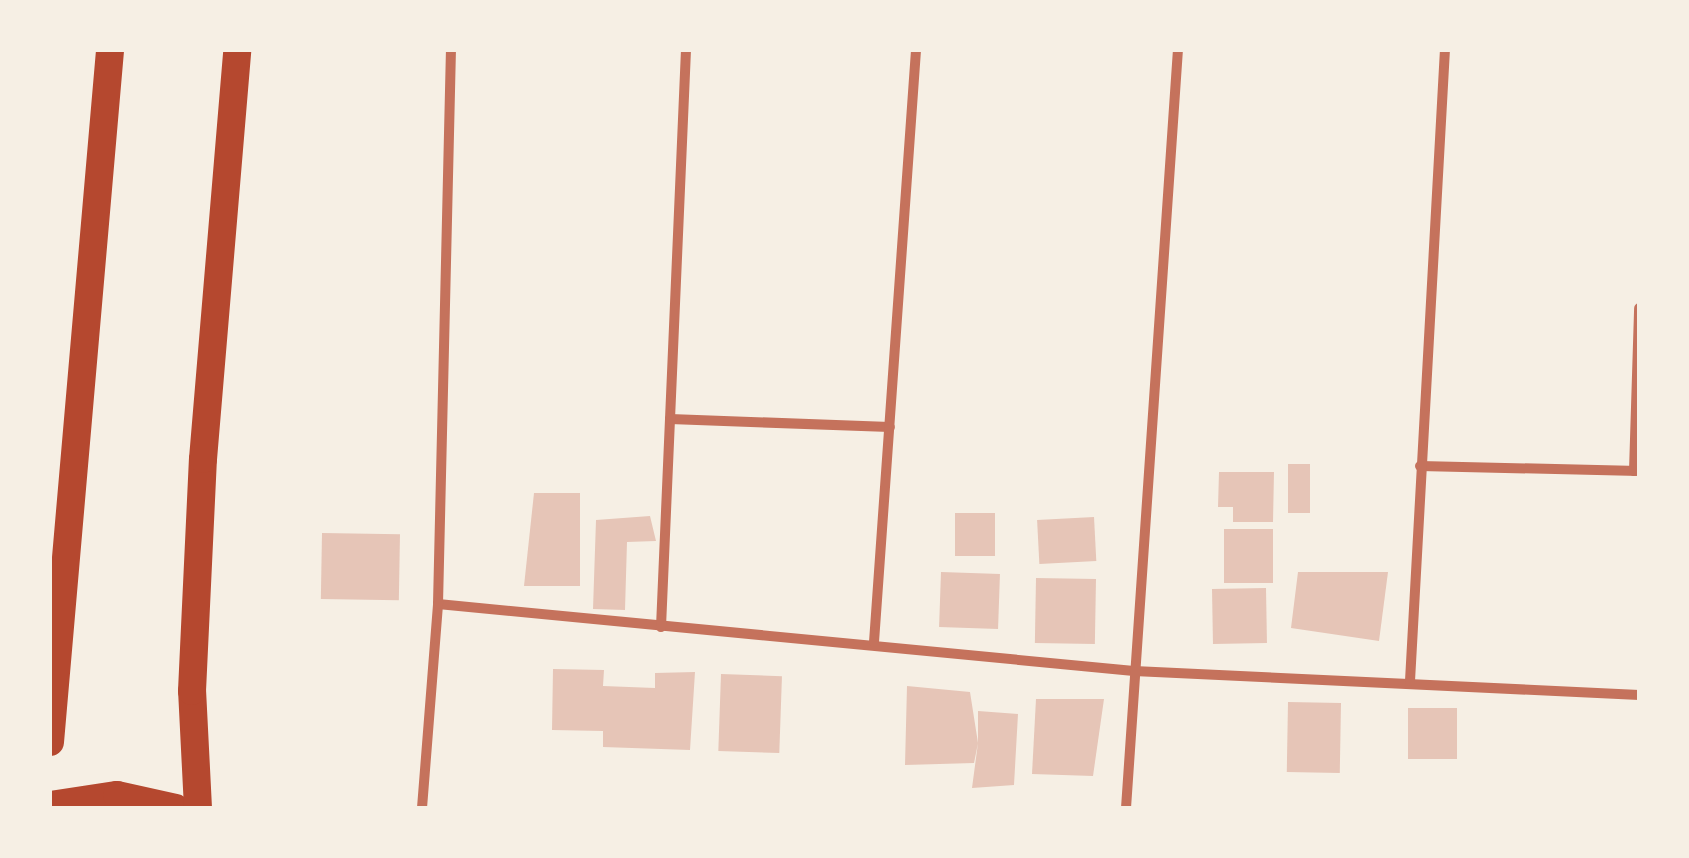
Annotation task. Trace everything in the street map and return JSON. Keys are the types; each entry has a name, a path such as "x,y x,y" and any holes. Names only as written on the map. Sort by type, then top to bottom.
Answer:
{"highway":[{"path":"50,742 110,50"},
{"path":"198,808 192,691 203,458 237,50"},
{"path":"50,805 117,795 176,808"}],"street":[{"path":"422,808 438,604 452,50"},
{"path":"661,627 686,50"},
{"path":"874,642 916,50"},
{"path":"1126,808 1178,50"},
{"path":"1410,681 1445,50"},
{"path":"1420,466 1636,471 1639,308"},
{"path":"670,419 890,427"},
{"path":"438,604 661,627 874,642 1134,671 1410,681 1639,695"}],"building":[{"path":"1288,464 1310,464 1310,513 1288,513"},
{"path":"1219,472 1274,472 1273,522 1233,522 1233,507 1218,507"},
{"path":"534,493 580,493 580,586 524,586"},
{"path":"955,513 995,513 995,556 955,556"},
{"path":"650,516 656,541 627,542 625,610 593,609 596,520"},
{"path":"1094,517 1096,561 1039,564 1037,520"},
{"path":"1224,529 1273,529 1273,583 1224,583"},
{"path":"322,533 400,534 399,600 321,599"},
{"path":"941,572 1000,574 998,629 939,627"},
{"path":"1298,572 1388,572 1379,641 1291,628"},
{"path":"1036,578 1096,579 1095,644 1035,643"},
{"path":"1266,588 1267,643 1213,644 1212,589"},
{"path":"553,669 604,670 603,686 655,688 655,673 695,672 690,750 603,747 603,731 552,730"},
{"path":"721,674 782,676 779,753 718,751"},
{"path":"907,686 970,692 978,743 974,763 905,765"},
{"path":"1036,699 1104,699 1093,776 1032,774"},
{"path":"1288,702 1341,703 1340,773 1287,772"},
{"path":"1408,708 1457,708 1457,759 1408,759"},
{"path":"978,711 1018,714 1014,785 972,788"}]}
